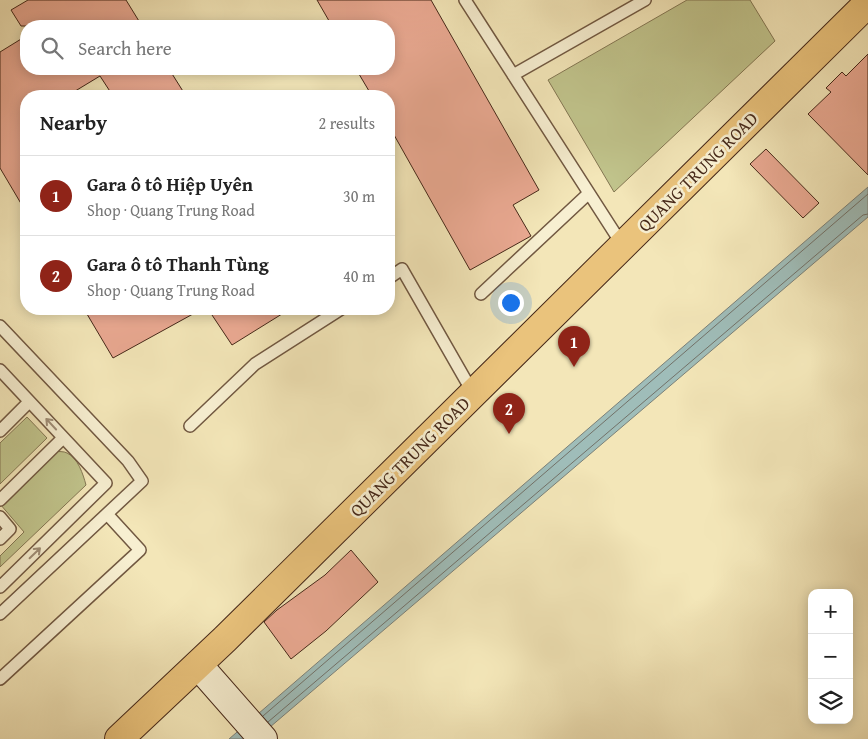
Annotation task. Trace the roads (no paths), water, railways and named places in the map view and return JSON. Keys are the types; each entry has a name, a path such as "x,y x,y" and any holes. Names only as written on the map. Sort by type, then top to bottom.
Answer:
{"main road":[{"name":"QUANG TRUNG ROAD","path":"119,739 198,665 474,394 868,3"},
{"path":"198,665 263,739"}],"lane":[{"path":"464,0 623,246"},
{"path":"513,75 645,0"},
{"path":"481,294 589,194"},
{"path":"395,274 402,270 474,394"},
{"path":"190,426 255,364 332,315"},
{"path":"0,326 128,461 142,481 0,614"},
{"path":"0,370 106,483 0,587"},
{"path":"0,431 29,402"},
{"path":"0,500 63,438"},
{"path":"0,679 140,550 106,514"},
{"path":"0,517 10,529 0,539"}],"water":[{"path":"868,187 868,217 256,739 229,739"}],"place":[{"name":"Gara ô tô Hiệp Uyên","path":"574,367"},
{"name":"Gara ô tô Thanh Tùng","path":"509,434"}]}
